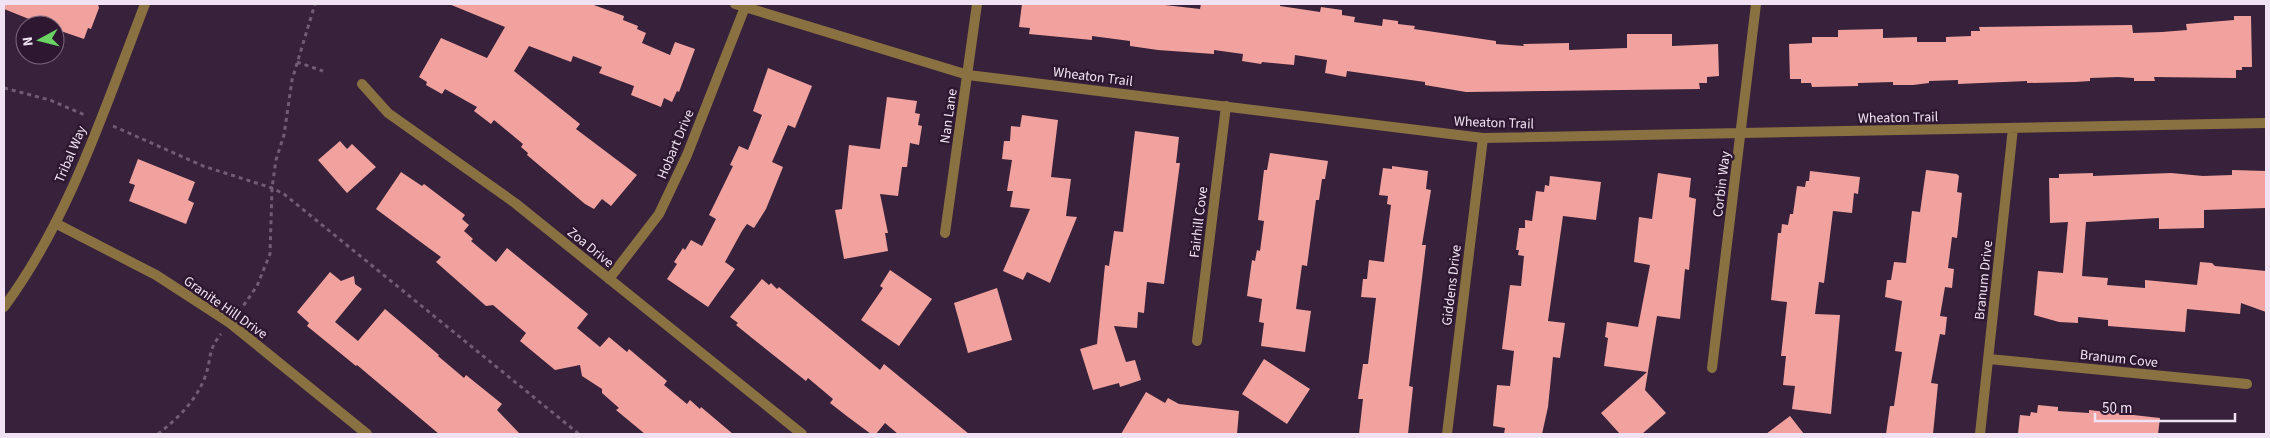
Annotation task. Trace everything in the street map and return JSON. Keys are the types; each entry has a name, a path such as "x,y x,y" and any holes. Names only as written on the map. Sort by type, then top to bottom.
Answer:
{"street":[{"name":"Tribal Way","path":"4,307 16,291 55,223 86,155 145,4"},
{"name":"Wheaton Trail","path":"735,4 968,75 1482,138 2266,123"},
{"name":"Nan Lane","path":"945,233 978,4"},
{"name":"Corbin Way","path":"1712,368 1756,4"},
{"name":"Hobart Drive","path":"609,279 659,214 688,155 745,7"},
{"name":"Zoa Drive","path":"362,84 388,113 515,203 802,434"},
{"name":"Fairhill Cove","path":"1197,341 1226,106"},
{"name":"Branum Drive","path":"1980,434 2013,128"},
{"name":"Giddens Drive","path":"1447,434 1482,138"},
{"name":"Granite Hill Drive","path":"55,223 156,275 230,323 367,434"},
{"name":"Branum Cove","path":"1989,359 2247,384"}],"path":[{"path":"238,313 257,286 270,254 272,188 297,62 315,4"},
{"path":"297,62 323,70"},
{"path":"4,88 50,100 88,116"},
{"path":"112,126 203,166 272,188 284,194 579,434"},
{"path":"158,434 176,419 200,388 205,376 210,351 222,333"}],"building":[{"path":"4,4 98,4 99,8 91,29 88,28 84,39 65,32 65,15 19,15 4,9"},
{"path":"449,4 591,4 624,16 623,20 638,26 637,29 646,33 642,43 670,55 675,42 695,49 679,92 677,91 672,102 664,98 661,107 631,95 634,86 599,73 602,67 573,56 571,62 529,46 514,71 580,124 576,129 637,175 611,206 602,199 594,209 585,204 527,155 528,153 521,147 523,144 494,120 491,124 474,111 477,107 445,89 442,94 426,85 427,82 419,77 441,38 487,58 505,27"},
{"path":"1022,4 1156,4 1200,9 1201,4 1280,4 1280,6 1320,12 1321,7 1342,10 1342,15 1355,17 1354,22 1382,26 1383,19 1398,21 1398,24 1415,26 1414,29 1496,41 1496,44 1524,46 1523,44 1569,43 1569,50 1627,48 1627,34 1672,34 1672,46 1718,44 1719,76 1707,77 1707,83 1699,83 1700,89 1466,92 1425,85 1425,82 1347,71 1346,77 1325,73 1327,60 1295,55 1294,65 1262,62 1261,64 1242,61 1243,54 1214,50 1214,54 1158,50 1130,46 1130,41 1092,36 1092,40 1029,34 1030,28 1019,27"},
{"path":"2234,16 2251,16 2252,67 2242,67 2242,70 2236,70 2236,78 2154,77 2155,81 2134,81 2134,78 2118,77 2090,78 2090,81 2075,82 2027,83 2027,81 1958,84 1958,80 1929,81 1929,83 1913,85 1893,85 1893,82 1858,83 1858,86 1812,87 1811,83 1801,83 1801,79 1790,79 1789,44 1812,43 1812,37 1838,37 1838,30 1883,29 1883,38 1917,37 1917,42 1946,42 1946,37 1971,36 1971,31 1980,31 1979,27 2132,25 2133,33 2162,32 2187,30 2186,24 2234,20"},
{"path":"768,68 812,86 795,128 788,125 772,162 783,167 766,209 754,228 747,224 742,231 725,262 735,269 708,307 667,279 677,264 674,262 683,248 685,250 691,240 702,246 716,219 709,215 733,166 730,165 739,146 748,150 762,115 753,111"},
{"path":"887,97 917,101 915,113 920,114 918,125 922,126 919,145 910,143 907,167 902,167 898,196 880,194 888,233 885,233 888,251 844,259 835,210 842,209 849,145 880,149"},
{"path":"1022,115 1058,120 1051,177 1071,179 1066,216 1077,217 1050,283 1027,272 1023,280 1003,271 1030,209 1010,207 1013,191 1007,191 1012,160 1002,159 1004,141 1010,141 1011,126 1020,127"},
{"path":"1135,131 1179,137 1176,163 1180,163 1164,284 1147,282 1144,313 1138,312 1137,328 1114,326 1126,362 1135,360 1141,380 1120,387 1119,383 1093,390 1080,349 1097,344 1105,265 1109,266 1114,231 1123,232"},
{"path":"340,141 347,149 352,144 376,167 347,193 318,160"},
{"path":"1270,153 1328,161 1325,179 1322,179 1319,200 1316,200 1307,266 1302,265 1296,309 1311,311 1305,352 1261,346 1264,323 1259,322 1262,299 1247,296 1252,260 1255,261 1257,250 1260,251 1264,221 1258,220 1264,170 1267,170"},
{"path":"138,159 195,182 188,200 194,203 186,224 129,201 135,185 129,183"},
{"path":"1392,166 1428,171 1426,189 1431,190 1422,245 1426,245 1409,386 1413,387 1408,434 1359,434 1363,399 1358,399 1363,364 1368,364 1376,298 1361,297 1363,279 1367,279 1369,260 1384,262 1391,205 1387,204 1388,196 1379,195 1383,168 1392,169"},
{"path":"1926,170 1957,174 1959,176 1957,192 1962,193 1957,238 1952,237 1948,268 1954,269 1952,288 1945,287 1940,316 1947,317 1945,335 1940,334 1931,383 1938,384 1933,434 1886,434 1890,406 1894,406 1902,352 1895,351 1902,301 1885,297 1887,280 1891,280 1894,262 1906,263 1912,211 1920,212"},
{"path":"2232,170 2266,171 2266,208 2204,210 2204,228 2159,229 2159,218 2086,222 2082,276 2108,278 2107,285 2145,288 2145,280 2197,285 2200,262 2212,263 2215,266 2266,271 2266,312 2241,303 2240,314 2187,309 2185,332 2108,326 2108,320 2078,317 2078,323 2059,322 2034,315 2038,271 2063,273 2068,222 2050,223 2049,178 2059,178 2059,174 2093,173 2093,176 2171,173 2203,176 2232,175"},
{"path":"1810,171 1860,177 1858,194 1854,193 1852,213 1833,211 1824,283 1819,282 1815,314 1840,315 1831,414 1792,409 1795,386 1783,385 1786,356 1781,356 1787,302 1771,300 1778,233 1781,233 1782,224 1788,225 1790,214 1793,214 1797,186 1805,187 1806,181 1809,181"},
{"path":"401,172 422,186 424,184 465,215 462,219 469,225 464,231 473,239 471,241 496,262 507,248 588,314 577,328 600,347 609,337 627,352 629,349 667,381 664,385 687,404 690,400 700,409 701,407 733,434 645,434 616,410 619,408 602,393 602,389 582,376 580,365 555,370 520,341 526,333 493,305 486,306 436,262 441,257 376,209"},
{"path":"1658,173 1691,178 1689,197 1696,199 1689,270 1685,269 1680,319 1657,316 1645,390 1666,413 1642,434 1620,434 1601,413 1647,372 1604,366 1608,338 1605,337 1607,322 1638,327 1650,265 1634,262 1639,217 1652,219"},
{"path":"1550,176 1601,182 1596,220 1563,216 1548,321 1565,323 1560,358 1553,357 1548,407 1542,434 1504,434 1505,428 1493,426 1497,385 1510,386 1514,351 1502,349 1510,285 1521,286 1524,256 1518,255 1519,250 1516,250 1519,228 1525,228 1525,220 1532,221 1536,191 1544,192 1545,185 1549,186"},
{"path":"890,270 932,299 899,346 861,320 883,288 880,286"},
{"path":"330,272 341,281 354,276 355,284 362,289 335,322 358,341 385,309 464,378 466,375 502,404 497,410 520,434 439,434 307,326 309,323 297,312"},
{"path":"762,279 769,285 771,283 777,289 779,287 880,370 884,364 969,434 898,434 885,423 876,434 871,434 848,417 830,403 833,399 808,378 806,381 736,325 738,323 730,317"},
{"path":"997,288 1012,340 968,353 954,303"},
{"path":"1264,359 1310,389 1287,424 1242,394"},
{"path":"1146,392 1165,403 1168,398 1179,404 1239,411 1237,434 1121,434"},
{"path":"2038,405 2058,407 2058,411 2089,413 2089,410 2160,418 2158,434 2018,434 2020,415 2030,416 2031,412 2037,413"},
{"path":"1790,416 1804,434 1766,434"}]}
